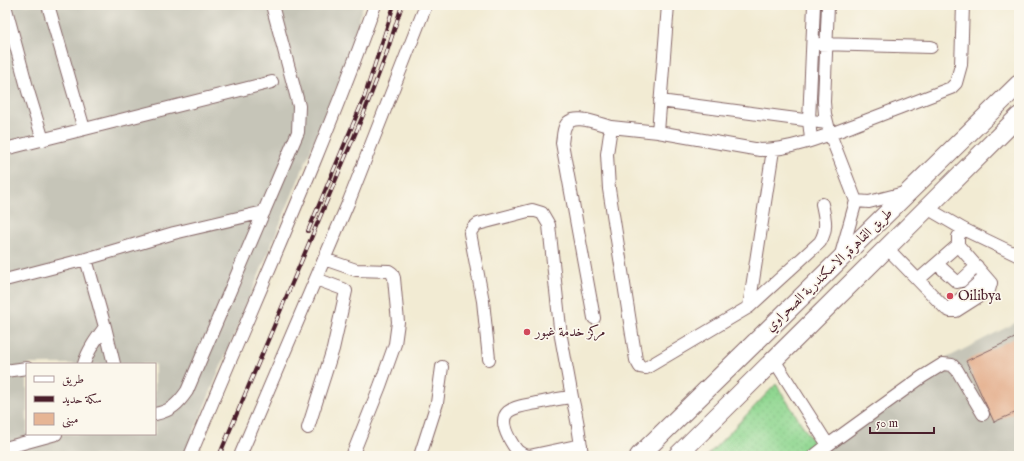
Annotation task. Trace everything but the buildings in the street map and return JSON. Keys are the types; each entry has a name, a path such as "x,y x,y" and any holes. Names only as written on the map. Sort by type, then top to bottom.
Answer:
{"highway":[{"name":"طريق القاهرة, الاسكندرية الصحراوي","path":"639,456 1019,84"},
{"name":"طريق القاهرة, الاسكندرية الصحراوي","path":"677,456 1019,116"}],"street":[{"path":"48,5 84,129"},
{"path":"156,414 164,412 178,404 187,391 298,132 299,106 272,5"},
{"path":"190,456 321,147 376,5"},
{"path":"240,456 349,202 426,5"},
{"path":"658,132 668,5"},
{"path":"811,139 809,121 814,5"},
{"path":"828,5 824,102 828,128 856,201 840,260"},
{"path":"594,318 562,143 565,126 570,120 576,118 611,127 658,132 760,150 773,150 811,139 828,128 951,88 956,83 961,66 963,5"},
{"path":"6,9 43,140"},
{"path":"813,44 931,47"},
{"path":"6,146 43,140 272,82"},
{"path":"660,101 809,121 828,128"},
{"path":"611,127 607,154 610,189 636,360 640,367 646,368 749,307 820,242 824,235 826,224 822,204"},
{"path":"749,307 773,150"},
{"path":"856,201 869,202 909,192"},
{"path":"927,208 963,229 1019,256"},
{"path":"489,359 483,301 470,232 478,224 532,210 542,213 549,225 561,337 582,450 529,456 521,455 516,450 507,434 504,420 507,413 515,407 572,397"},
{"path":"5,280 86,259 174,233 264,212"},
{"path":"887,248 948,310 956,311 989,290 991,283 958,245 958,237 963,229"},
{"path":"918,280 958,245"},
{"path":"86,259 114,363"},
{"path":"324,259 356,270 389,271 392,273 394,278 398,322 395,344 352,456"},
{"path":"937,264 957,282 961,282 977,266"},
{"path":"308,428 332,349 346,291 316,279"},
{"path":"84,363 96,340 105,327"},
{"path":"774,360 828,445"},
{"path":"814,456 922,377 943,364 952,365 957,370 983,414"},
{"path":"420,456 437,403 442,367"},
{"path":"5,371 26,368"},
{"path":"5,448 52,435"}],"shaded area":[{"path":"5,5 363,5 345,67 184,456 5,456"},
{"path":"1019,321 1019,456 807,456 939,362"}],"green space":[{"path":"776,384 815,445 799,456 707,456"}],"railway":[{"path":"308,231 364,98 394,5"},
{"path":"219,456 364,113 386,55 402,5"}],"place":[{"name":"Oilibya","path":"950,296"},
{"name":"مركز خدمة غبور","path":"527,332"}]}
